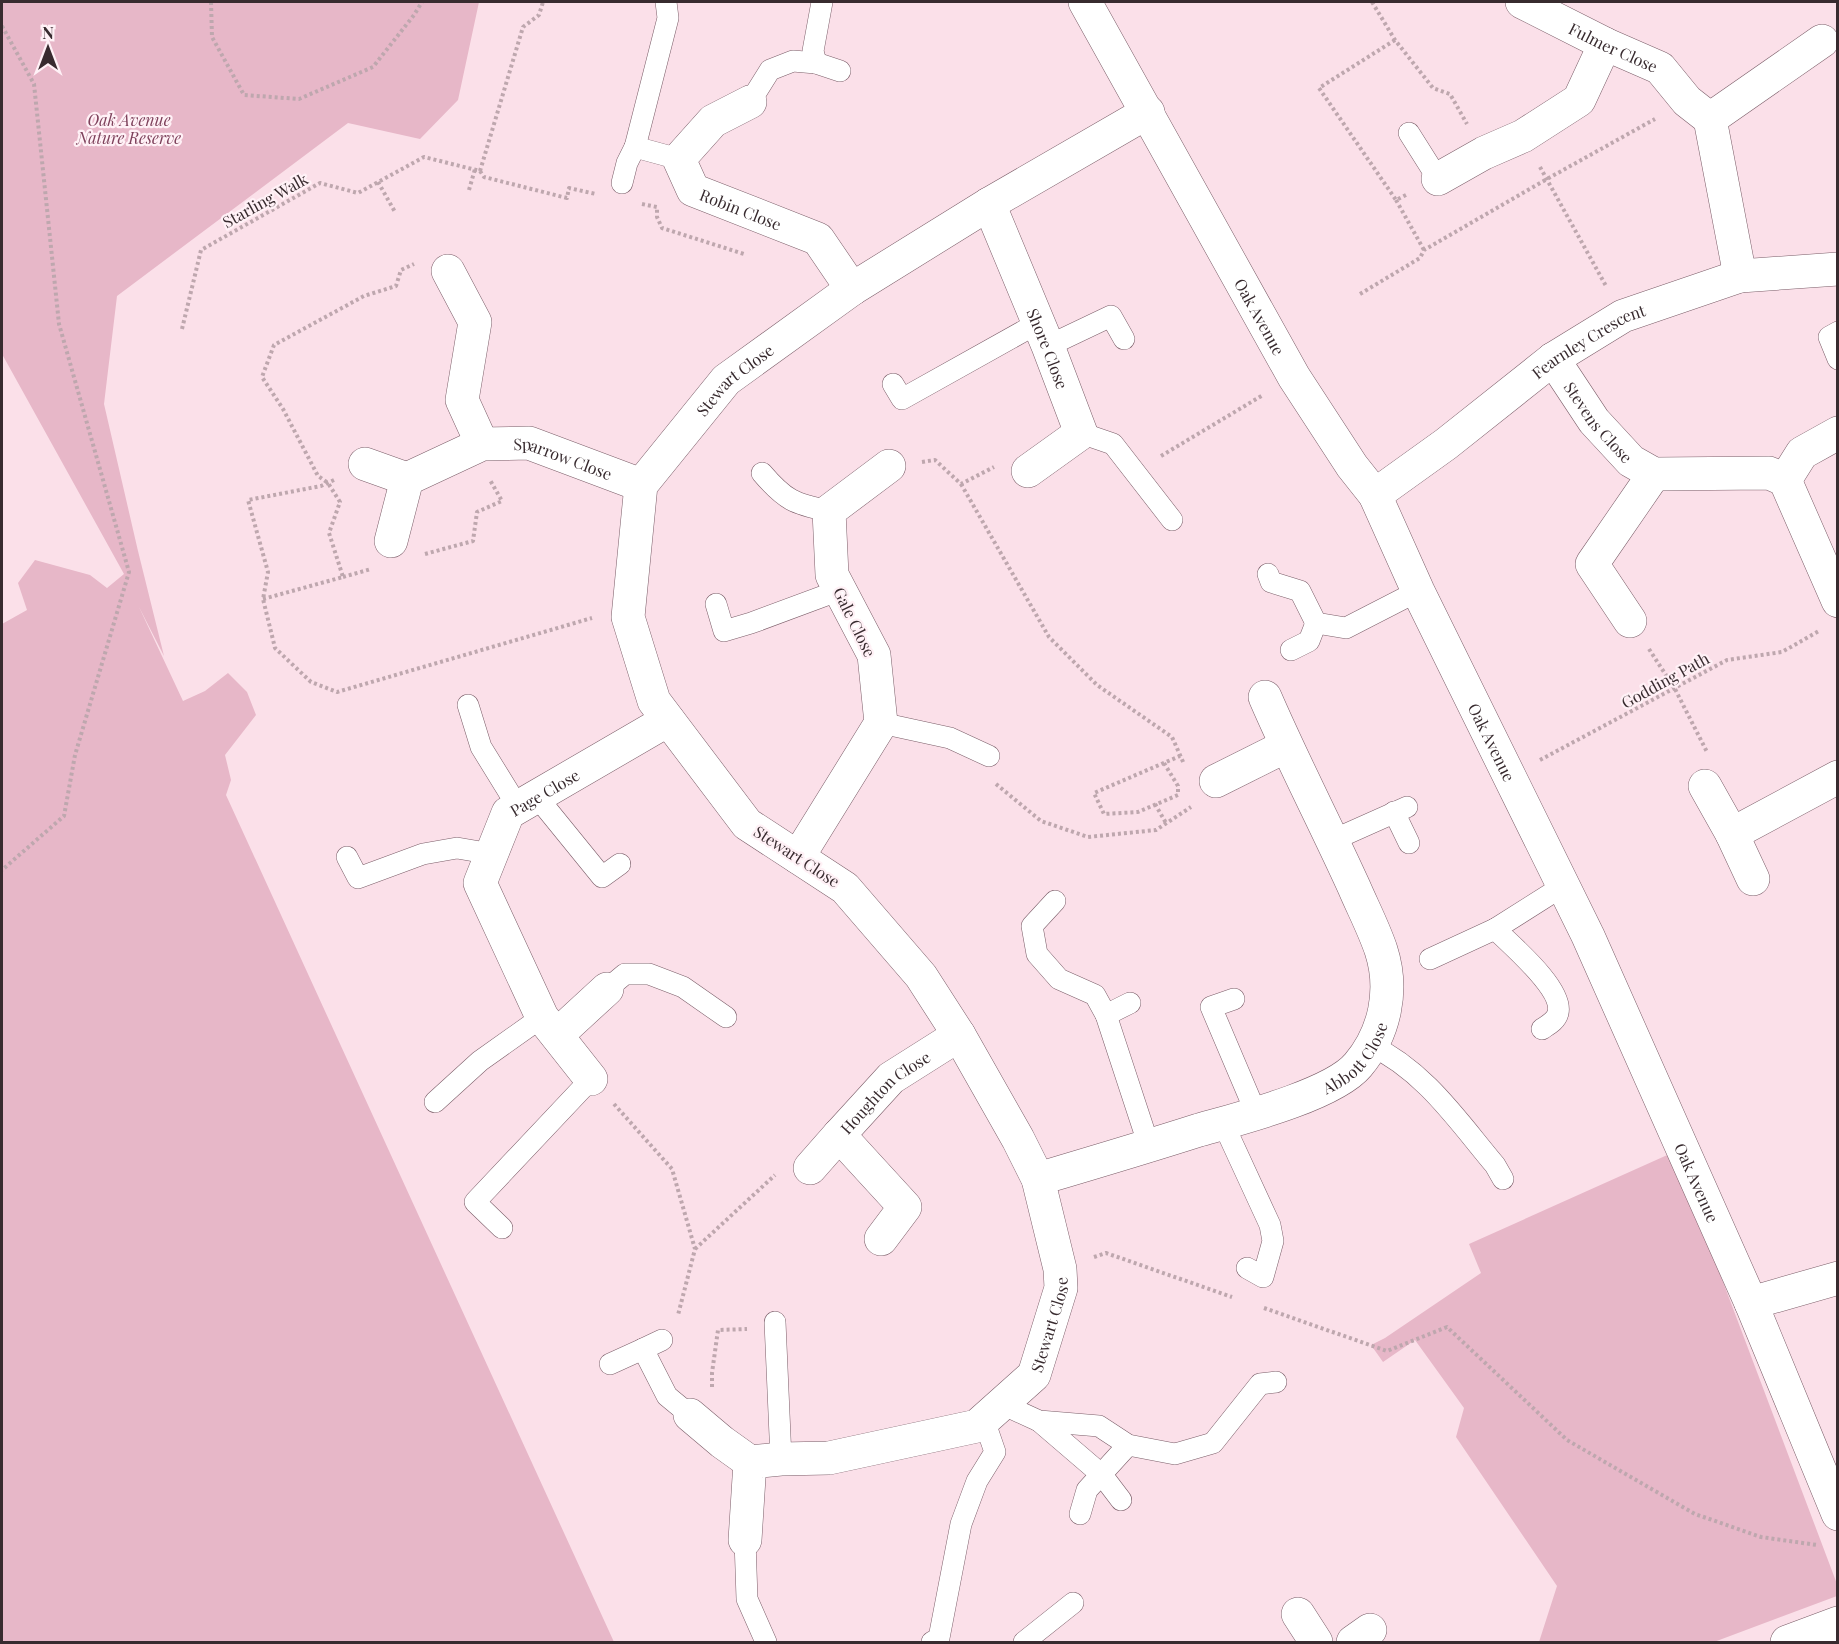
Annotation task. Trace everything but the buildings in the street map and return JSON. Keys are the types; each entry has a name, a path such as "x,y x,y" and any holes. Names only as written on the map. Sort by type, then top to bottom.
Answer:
{"street":[{"name":"Oak Avenue","path":"1085,2 1294,376 1352,466 1374,495 1508,777 1588,936 1751,1303 1838,1514"},
{"name":"Fulmer Close","path":"1522,2 1605,44 1660,68 1699,110 1740,276"},
{"path":"1699,110 1822,41"},
{"path":"1438,179 1484,153 1523,136 1579,100 1605,44"},
{"path":"679,159 713,121 750,102"},
{"name":"Stewart Close","path":"765,1460 829,1458 977,1426 1034,1375 1060,1288 1060,1269 1038,1179 959,1035 921,976 844,888 747,824 654,701 628,617 641,484 726,380 852,289 989,204 1148,112"},
{"name":"Robin Close","path":"679,159 693,190 818,239 852,289"},
{"name":"Shore Close","path":"989,204 1081,433"},
{"path":"434,266 475,322 462,400 477,446"},
{"name":"Fearnley Crescent","path":"1374,495 1446,444 1553,359 1623,316 1740,276 1838,269"},
{"name":"Stevens Close","path":"1553,359 1594,421 1631,461 1654,474"},
{"path":"1031,468 1081,433"},
{"path":"1785,480 1802,453 1838,433"},
{"name":"Sparrow Close","path":"407,479 477,446 529,443 641,484"},
{"path":"365,464 407,479 395,555"},
{"path":"830,511 889,466"},
{"path":"1630,621 1592,564 1654,474 1769,473 1785,480 1833,613"},
{"name":"Gale Close","path":"830,511 832,575 874,655 881,723"},
{"name":"Abbott Close","path":"1038,1179 1256,1113 1338,1082 1358,1066 1382,1022 1387,996 1386,972 1381,949 1333,840 1265,698"},
{"name":"Page Close","path":"591,1079 550,1026 480,883 508,813 668,720"},
{"path":"798,857 881,723"},
{"path":"1200,786 1286,746"},
{"path":"1732,834 1838,777"},
{"path":"1705,786 1732,834 1753,879"},
{"path":"550,1026 607,989"},
{"name":"Houghton Close","path":"881,1239 905,1207 839,1135 891,1078 959,1035"},
{"path":"810,1168 839,1135"},
{"path":"1751,1303 1838,1278"},
{"path":"702,1425 765,1460 745,1540"},
{"path":"1298,1614 1316,1642"},
{"path":"1787,1642 1838,1623"}],"lane":[{"path":"618,190 635,147 668,18 666,2"},
{"path":"816,63 813,51 822,2"},
{"path":"750,102 770,69 793,61 816,63 840,71"},
{"path":"1409,133 1438,179"},
{"path":"635,147 679,159"},
{"path":"893,384 902,399 1043,334 1112,316 1124,339"},
{"path":"1838,332 1830,337 1838,359"},
{"path":"1081,433 1113,444 1172,520"},
{"path":"762,473 781,495 806,507 830,511"},
{"path":"1268,574 1271,582 1300,591 1316,623 1309,641 1291,650"},
{"path":"716,604 724,630 751,623 840,590"},
{"path":"1316,623 1346,628 1418,591"},
{"path":"468,705 481,747 528,802 602,877 620,864"},
{"path":"881,723 950,738 989,756"},
{"path":"1333,840 1400,810 1409,843"},
{"path":"347,857 358,878 423,854 457,848 492,854"},
{"path":"1430,959 1495,929 1563,886"},
{"path":"1055,901 1032,926 1037,954 1059,979 1095,995 1106,1015 1149,1146"},
{"path":"1495,929 1534,968 1555,994 1558,1014 1553,1022 1542,1029"},
{"path":"607,989 625,974 649,974 683,987 726,1017"},
{"path":"1234,999 1211,1007 1256,1113"},
{"path":"1106,1015 1130,1003"},
{"path":"435,1102 480,1061 550,1026"},
{"path":"1370,1045 1389,1054 1430,1087 1495,1165 1503,1179"},
{"path":"502,1228 475,1202 591,1079"},
{"path":"1223,1123 1270,1225 1273,1241 1263,1277 1246,1268"},
{"path":"765,1460 775,1322"},
{"path":"609,1364 662,1340"},
{"path":"643,1349 667,1396 702,1425"},
{"path":"933,1642 939,1638 961,1524 977,1481 995,1452 993,1412 1039,1421 1099,1426 1128,1445 1175,1454 1213,1443 1260,1384 1276,1382"},
{"path":"1039,1421 1102,1474 1121,1500"},
{"path":"1080,1514 1087,1490 1128,1445"},
{"path":"745,1540 747,1599 766,1642"},
{"path":"1023,1642 1073,1603"}],"path":[{"path":"211,2 212,37 244,95 300,99 373,67 422,2"},
{"path":"469,190 478,170 523,27 539,15 543,2"},
{"path":"1372,2 1395,40 1432,88 1450,94 1484,153"},
{"path":"2,26 34,84 59,324 129,572 75,755 64,816 2,870"},
{"path":"1395,40 1319,88 1396,200 1424,250"},
{"path":"1360,294 1420,258 1424,250 1547,179 1699,110"},
{"path":"1523,136 1623,316"},
{"name":"Starling Walk","path":"182,328 201,250 320,183 358,193 423,157 478,170 484,177 567,198 569,188 618,190"},
{"path":"1396,200 1438,179"},
{"path":"378,182 395,212"},
{"path":"618,190 657,207 657,217 662,228 744,254"},
{"path":"343,577 329,533 340,502 328,483 318,476 262,376 274,345 364,296 396,286 401,270 434,266"},
{"path":"1135,472 1294,376"},
{"path":"263,599 343,577 395,555 473,541 477,512 502,501 477,446"},
{"path":"961,484 1025,450 1031,468"},
{"path":"889,466 935,460 961,484 1049,637 1097,686 1172,737 1180,756 1200,786 1166,823 1156,830 1088,837 1041,821 988,778 989,756"},
{"path":"365,464 321,486 248,500 268,572 263,599 275,648 311,682 337,692 591,618 628,617"},
{"name":"Godding Path","path":"1508,777 1727,660 1782,652 1833,613"},
{"path":"1630,621 1675,689 1713,766 1705,786"},
{"path":"1164,763 1178,786 1178,795 1138,812 1104,814 1094,794 1164,763 1180,756"},
{"path":"1155,804 1166,823"},
{"path":"591,1079 672,1169 695,1249 678,1315 680,1326"},
{"path":"695,1249 778,1171 810,1168"},
{"path":"1060,1269 1106,1253 1238,1299"},
{"path":"1260,1307 1387,1351 1447,1327 1567,1440 1695,1514 1761,1537 1803,1542"},
{"path":"702,1425 718,1330 749,1329"}],"green space":[{"name":"Oak Avenue Nature Reserve","path":"2,2 479,2 458,100 420,139 348,123 117,296 104,404 164,656 139,607 183,701 205,691 228,673 247,692 256,715 225,755 231,780 226,795 614,1642 2,1642 2,624 27,610 18,583 35,560 90,575 107,588 124,574 2,354"},
{"path":"1674,1152 1837,1584 1837,1596 1714,1642 1539,1642 1557,1586 1456,1437 1464,1408 1415,1340 1383,1362 1371,1345 1385,1338 1481,1273 1469,1244"}]}
